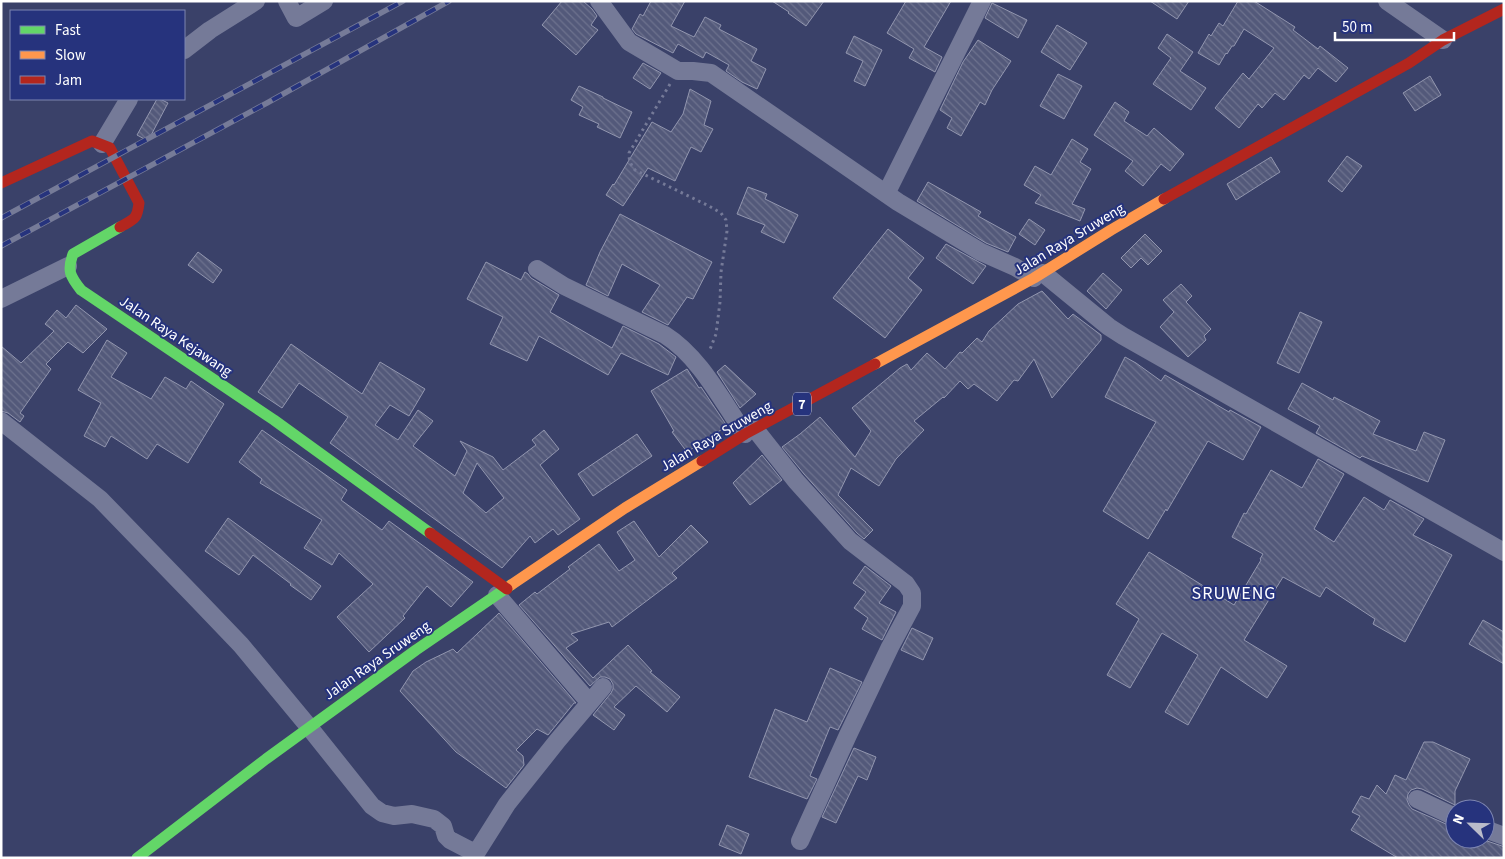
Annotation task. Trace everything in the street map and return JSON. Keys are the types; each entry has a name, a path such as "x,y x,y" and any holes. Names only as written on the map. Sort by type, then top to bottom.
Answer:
{"main road":[{"name":"Jalan Raya Sruweng","path":"137,858 309,727 416,650 625,508 750,432 1038,276 1111,230 1409,63 1443,40 1504,10"},
{"path":"1,184 92,142 110,148 139,204 138,212 135,219 73,254 68,266"},
{"name":"Jalan Raya Kejawang","path":"68,266 70,277 81,290 274,420 464,556 502,592"}],"street":[{"path":"185,49 210,30 256,1"},
{"path":"286,1 296,18 324,1"},
{"path":"599,1 629,42 678,71 711,73 919,215 982,252 1038,276 1123,336 1504,552"},
{"path":"886,194 982,1"},
{"path":"1387,1 1443,40"},
{"path":"102,144 128,100"},
{"path":"1,299 68,266"},
{"path":"537,269 564,286 666,335 676,342 702,369 750,432 850,541 906,584 912,593 912,606 848,735 800,841"},
{"path":"1,421 100,499 242,645 372,806 382,813 394,816 412,814 434,819 443,826 446,836 450,840 474,856 507,804 603,687"},
{"path":"502,592 589,702"},
{"path":"1418,799 1445,813"}],"path":[{"path":"678,71 629,153 629,160 635,170 709,206 721,213 726,220 727,231 721,272 716,334 702,369"}],"building":[{"path":"562,1 583,1 597,16 591,25 598,30 576,55 542,25"},
{"path":"651,1 685,1 671,26 694,37 705,17 721,25 719,29 757,49 751,61 766,69 757,89 726,71 729,65 706,52 703,58 678,44 673,53 636,34 632,29 640,14 643,16"},
{"path":"772,1 824,1 806,26"},
{"path":"906,1 951,1 924,47 942,57 935,72 909,58 914,49 887,33"},
{"path":"1150,1 1189,1 1177,19"},
{"path":"1238,1 1254,1 1295,27 1293,30 1318,49 1320,46 1348,68 1336,82 1318,68 1309,79 1304,75 1284,100 1275,93 1262,108 1258,104 1239,128 1215,108 1243,73 1249,79 1274,48 1244,29 1219,65 1198,53 1209,34 1211,36 1219,23 1223,26"},
{"path":"992,3 1027,20 1018,38 985,18"},
{"path":"1057,25 1087,43 1070,70 1041,52"},
{"path":"1167,34 1193,52 1180,71 1206,88 1191,110 1153,84 1171,58 1158,48"},
{"path":"854,36 882,50 865,86 854,81 863,61 846,53"},
{"path":"978,40 1011,61 992,90 985,105 980,102 961,136 947,128 952,118 940,110 963,62"},
{"path":"643,63 661,73 650,89 633,78"},
{"path":"1058,74 1082,86 1064,119 1040,106"},
{"path":"1430,76 1441,95 1415,111 1403,93"},
{"path":"579,86 632,112 620,138 597,127 599,124 579,115 583,107 571,100"},
{"path":"690,89 711,101 704,125 713,129 701,152 691,147 675,181 648,168 623,206 606,195 652,122 671,132 683,114"},
{"path":"156,100 168,103 148,141 137,135"},
{"path":"1115,102 1129,112 1124,121 1147,136 1154,128 1184,154 1170,171 1161,164 1143,186 1125,171 1133,161 1094,135"},
{"path":"1072,139 1088,149 1080,162 1091,169 1072,204 1085,209 1080,221 1035,203 1041,195 1024,185 1035,166 1051,175"},
{"path":"1347,156 1362,166 1342,192 1328,181"},
{"path":"1271,157 1280,172 1236,200 1227,184"},
{"path":"928,182 981,212 978,216 1016,237 1008,252 986,243 917,201"},
{"path":"748,187 767,194 765,199 798,215 784,243 761,232 765,225 737,214"},
{"path":"620,214 712,262 693,299 687,297 668,325 642,312 660,285 622,264 608,296 586,285 600,252"},
{"path":"1029,219 1045,230 1035,245 1019,234"},
{"path":"888,229 924,258 908,278 922,290 885,338 833,298"},
{"path":"1145,234 1162,251 1148,265 1141,258 1131,268 1121,258"},
{"path":"946,244 986,266 973,284 936,258"},
{"path":"198,252 222,270 213,283 188,265"},
{"path":"486,262 521,280 525,272 531,278 559,295 550,312 612,348 623,326 659,344 676,357 668,375 621,353 608,375 539,336 527,361 490,344 503,317 467,299"},
{"path":"1103,273 1122,290 1106,309 1087,291"},
{"path":"1181,284 1192,296 1186,302 1211,329 1204,336 1206,340 1188,357 1160,327 1174,312 1163,300"},
{"path":"1042,291 1068,319 1073,314 1101,335 1101,340 1052,398 1034,359 1018,381 1014,380 997,401 974,384 968,389 960,381 944,398 914,421 924,430 896,459 879,486 851,468 838,495 873,530 864,539 804,474 782,447 820,417 855,457 871,431 852,408 900,368 907,364 911,370 927,353 945,369 960,352 962,353 977,338 982,342 989,331 1018,304"},
{"path":"76,305 107,329 83,353 68,342 46,364 51,369 20,413 24,416 20,422 8,413 1,411 1,346 21,363 54,331 45,324 57,310 66,318"},
{"path":"1300,312 1322,322 1299,373 1277,363"},
{"path":"107,340 127,353 111,377 151,399 165,377 186,389 191,381 224,404 188,463 157,444 147,459 111,436 105,447 84,436 101,403 78,390"},
{"path":"291,344 362,394 380,362 425,389 409,416 390,405 375,425 398,440 418,410 433,421 413,446 455,476 467,451 460,441 493,457 503,470 536,445 532,440 544,430 559,449 540,465 580,519 558,535 553,529 535,543 530,536 502,568 330,443 348,417 299,383 282,408 258,392","holes":["477,463 504,498 486,513 463,493"]},
{"path":"1125,357 1161,381 1165,375 1229,412 1230,410 1261,427 1243,460 1208,441 1167,511 1166,509 1148,539 1103,511 1156,422 1105,397"},
{"path":"725,365 756,394 740,408 717,372"},
{"path":"687,369 727,426 687,452 672,432 674,431 651,391"},
{"path":"1302,383 1333,400 1334,397 1380,421 1373,434 1416,451 1424,432 1445,440 1428,482 1362,456 1360,458 1316,433 1320,426 1288,409"},
{"path":"262,430 347,490 341,500 382,530 389,521 473,582 451,607 427,586 403,616 405,618 369,652 337,617 373,584 339,553 332,565 304,548 322,520 260,483 262,479 239,462"},
{"path":"637,434 652,456 593,496 578,474"},
{"path":"762,455 782,480 750,505 733,483"},
{"path":"1318,459 1344,474 1314,529 1334,542 1364,497 1384,510 1390,500 1424,519 1413,535 1452,555 1405,642 1373,624 1375,619 1326,587 1320,597 1283,577 1244,640 1287,666 1267,698 1221,667 1188,725 1165,712 1198,655 1162,633 1130,688 1107,675 1139,619 1116,604 1149,552 1234,605 1263,554 1232,537 1244,513 1246,514 1271,470 1302,488"},
{"path":"228,518 321,586 311,600 253,555 239,575 205,551"},
{"path":"634,521 659,557 691,525 708,542 672,573 677,578 612,627 609,622 571,634 578,640 566,648 593,678 628,645 652,671 650,672 680,697 667,712 636,686 614,707 625,715 614,730 593,715 613,689 610,679 600,677 590,686 519,605 570,569 568,567 599,544 619,571 635,560 617,532"},
{"path":"865,566 891,586 879,603 896,612 882,640 862,629 868,618 854,608 866,592 853,583"},
{"path":"499,613 576,703 574,703 548,735 537,729 516,750 523,756 524,765 506,788 456,752 400,691 413,671 426,662 453,649 457,653"},
{"path":"1483,620 1504,632 1504,664 1469,644"},
{"path":"912,628 933,638 923,660 901,650"},
{"path":"830,668 862,682 838,730 830,727 810,776 817,779 807,799 749,777 775,709 807,722"},
{"path":"1424,742 1433,742 1470,759 1455,791 1455,799 1445,800 1417,788 1411,790 1407,800 1412,809 1445,824 1445,849 1495,849 1495,844 1504,847 1504,858 1398,858 1351,830 1360,816 1352,812 1361,796 1369,799 1377,785 1386,794 1395,775 1406,780"},
{"path":"854,748 876,757 867,780 858,776 836,823 822,817"},
{"path":"727,825 749,834 741,854 719,845"}],"railway":[{"path":"1,218 403,1"},
{"path":"1,246 267,103 449,1"}],"traffic: fast":[{"path":"120,227 73,254 70,269 74,281 81,290 274,420 430,533"},
{"path":"137,858 266,759 416,650 511,585"}],"traffic: slow":[{"path":"875,364 1034,278 1164,199"},
{"path":"511,585 625,508 702,461"}],"traffic: jam":[{"path":"1164,199 1409,63 1443,40 1504,9"},
{"path":"1,183 92,141 110,148 139,203 136,216 120,227"},
{"path":"702,461 745,434 875,364"},
{"path":"430,533 507,589"}],"district":[{"name":"SRUWENG","path":"1234,593"}]}
